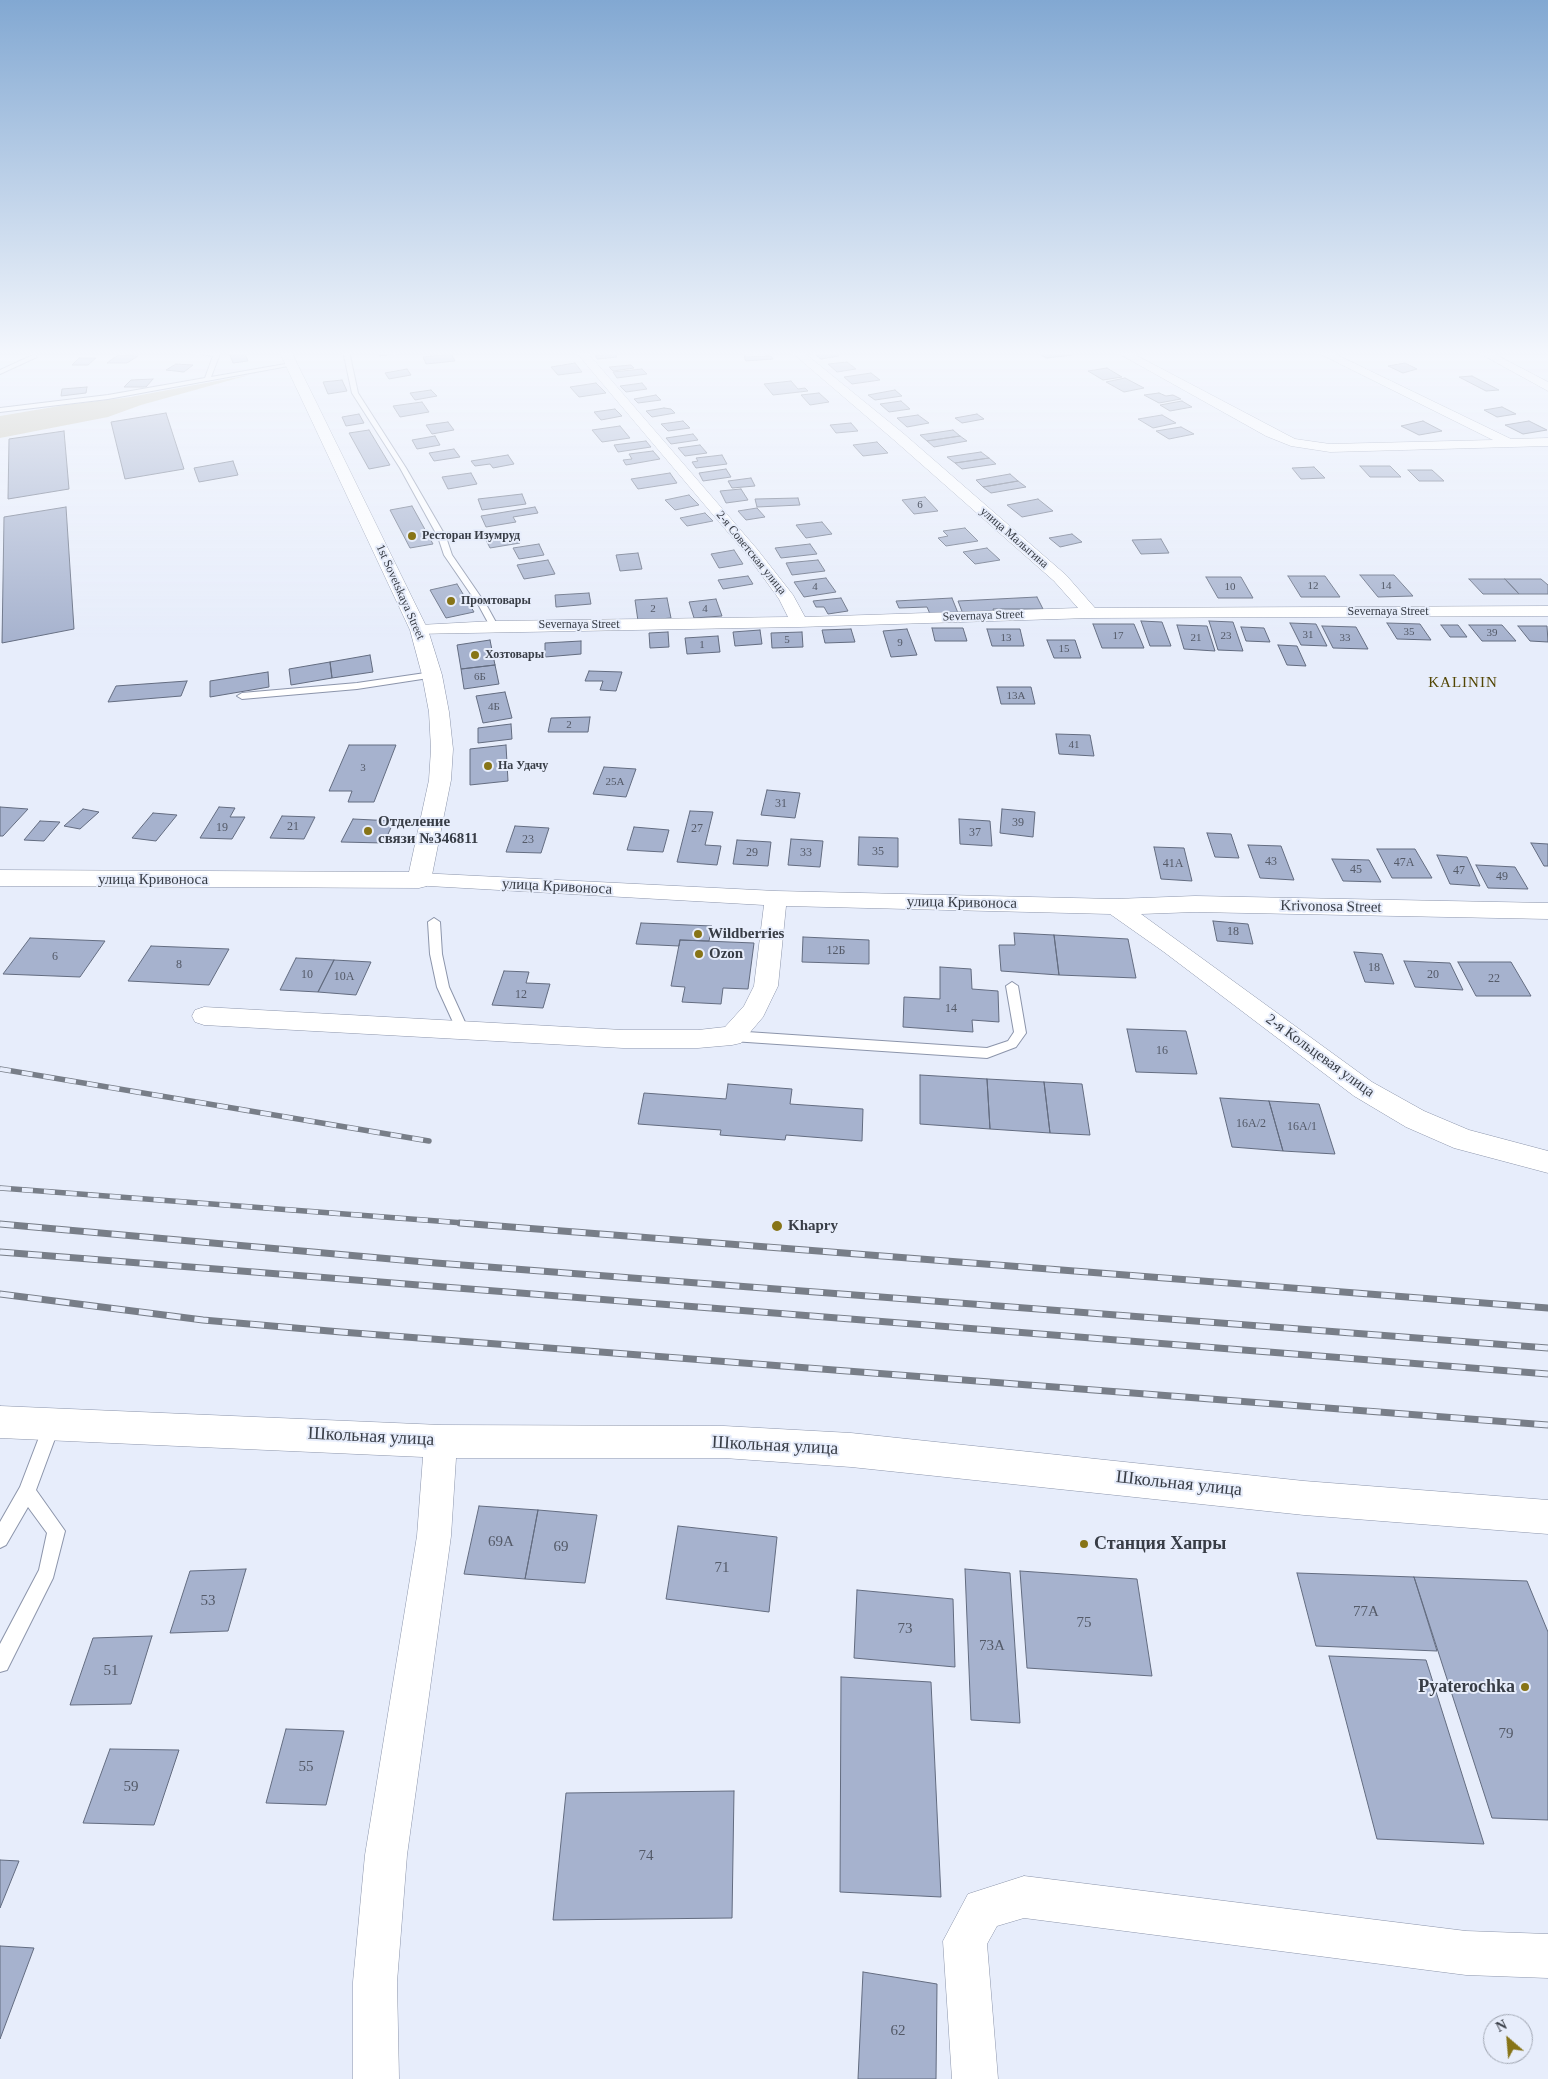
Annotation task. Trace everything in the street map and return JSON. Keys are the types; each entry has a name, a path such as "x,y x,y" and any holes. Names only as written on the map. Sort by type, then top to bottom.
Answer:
{"street":[{"name":"1st Sovetskaya Street","path":"331,448 419,630 432,675 439,712 442,749 440,780 419,880"},
{"name":"2-я Советская улица","path":"663,448 752,552 787,598 800,622"},
{"name":"улица Малыгина","path":"912,448 1060,578 1076,593 1090,613"},
{"name":"Severnaya Street","path":"419,630 494,626 800,622 1090,613 1548,611"},
{"name":"улица Кривоноса","path":"0,878 419,880 776,898 1115,907"},
{"path":"204,1016 623,1039 698,1040 732,1036 754,1011 766,986 776,898"},
{"name":"Krivonosa Street","path":"1115,907 1195,904 1548,910"},
{"name":"2-я Кольцевая улица","path":"1115,907 1172,946 1363,1089 1414,1119 1464,1140 1548,1162"},
{"name":"Школьная улица","path":"0,1422 441,1441 724,1442 852,1450 1304,1498 1548,1517"},
{"path":"376,2079 376,1982 386,1855 434,1536 441,1441"},
{"path":"975,2079 965,1941 983,1909 1024,1897 1466,1953 1548,1956"}],"lane":[{"path":"390,448 442,536 452,563 483,606 494,626"},
{"path":"242,696 357,686 432,675"},
{"path":"434,922 436,954 443,987 464,1031"},
{"path":"732,1036 987,1053 1012,1044 1020,1033 1012,986"},
{"path":"0,1539 27,1492 52,1425"},
{"path":"0,1663 47,1572 56,1531 27,1492"}],"building":[{"path":"9,448 65,448 69,489 8,499"},
{"path":"117,448 177,448 184,469 125,479"},
{"path":"357,448 380,448 390,465 369,469"},
{"path":"616,448 644,448 618,452"},
{"path":"678,448 703,448 707,453 685,456"},
{"path":"856,448 883,448 888,453 863,456"},
{"path":"454,449 460,457 434,461 429,453"},
{"path":"653,451 660,459 626,465 623,460 632,459 629,454"},
{"path":"981,452 989,458 955,463 947,457"},
{"path":"508,455 514,464 493,468 490,464 475,466 471,461"},
{"path":"722,455 727,464 696,468 692,462 698,461 696,458"},
{"path":"989,458 996,464 962,469 955,463"},
{"path":"233,461 238,475 199,482 194,468"},
{"path":"1360,466 1390,466 1401,477 1370,477"},
{"path":"1314,467 1325,478 1301,479 1292,468"},
{"path":"726,469 731,477 703,481 699,473"},
{"path":"1408,470 1432,470 1444,481 1419,481"},
{"path":"471,473 477,484 448,489 442,477"},
{"path":"670,473 677,483 638,489 631,479"},
{"path":"1010,474 1018,481 983,487 976,480"},
{"path":"751,478 755,486 732,488 728,481"},
{"path":"1018,481 1026,487 991,493 983,487"},
{"path":"741,489 748,500 726,503 720,491"},
{"path":"522,494 526,504 482,510 478,499"},
{"path":"689,495 699,505 675,510 665,500"},
{"path":"925,497 938,511 914,514 902,500"},
{"path":"798,498 800,505 757,507 755,499"},
{"path":"1038,499 1053,511 1022,517 1007,505"},
{"path":"412,506 433,544 410,548 390,510"},
{"path":"66,507 74,629 2,643 4,517"},
{"path":"535,507 538,513 513,517 516,522 486,527 481,516"},
{"path":"757,508 765,517 746,520 738,511"},
{"path":"705,513 713,521 687,526 680,518"},
{"path":"822,522 832,534 806,538 796,525"},
{"path":"965,528 978,541 946,546 938,538 948,536 943,531"},
{"path":"514,533 520,543 490,548 485,538"},
{"path":"1072,534 1082,542 1060,547 1049,538"},
{"path":"1161,539 1169,553 1141,554 1132,540"},
{"path":"539,544 544,555 519,559 513,548"},
{"path":"810,544 817,554 781,558 775,548"},
{"path":"987,548 1000,560 975,564 963,552"},
{"path":"734,550 743,564 719,568 711,554"},
{"path":"638,553 642,569 620,571 616,555"},
{"path":"548,560 555,574 524,579 517,565"},
{"path":"818,560 825,571 792,575 786,563"},
{"path":"1360,575 1394,575 1413,596 1378,597"},
{"path":"748,576 753,584 723,589 718,580"},
{"path":"1288,576 1325,576 1340,597 1301,597"},
{"path":"1206,577 1241,577 1253,598 1218,598"},
{"path":"826,578 836,592 804,597 794,582"},
{"path":"1469,579 1505,579 1519,594 1483,594"},
{"path":"1505,579 1541,579 1548,585 1548,594 1519,594"},
{"path":"457,584 474,612 446,618 430,590"},
{"path":"589,593 591,604 556,607 555,595"},
{"path":"1037,597 1043,609 993,609 994,612 963,614 958,601"},
{"path":"667,598 671,618 638,621 635,600"},
{"path":"841,598 848,611 828,614 824,607 816,607 813,601"},
{"path":"952,598 958,613 930,614 927,607 899,608 896,601"},
{"path":"716,599 722,616 694,618 689,602"},
{"path":"1141,621 1162,622 1171,646 1150,646"},
{"path":"1209,621 1233,622 1243,651 1218,650"},
{"path":"1290,623 1316,624 1327,646 1301,645"},
{"path":"1387,623 1420,624 1431,640 1397,639"},
{"path":"1093,624 1134,624 1144,648 1102,648"},
{"path":"1177,625 1207,626 1215,651 1184,649"},
{"path":"1441,625 1458,625 1467,637 1450,637"},
{"path":"1469,625 1502,625 1516,641 1482,641"},
{"path":"1322,626 1356,627 1368,649 1333,648"},
{"path":"1518,626 1547,626 1548,642 1530,641"},
{"path":"1241,627 1264,628 1270,642 1246,641"},
{"path":"932,628 963,628 967,641 935,641"},
{"path":"851,629 855,642 825,643 822,630"},
{"path":"907,629 917,655 891,657 883,631"},
{"path":"987,629 1020,629 1024,646 992,646"},
{"path":"760,630 762,644 735,646 733,632"},
{"path":"668,632 669,647 650,648 649,633"},
{"path":"802,632 803,647 772,648 771,633"},
{"path":"718,636 720,652 687,654 685,638"},
{"path":"490,640 495,665 461,669 457,645"},
{"path":"1047,640 1075,640 1081,658 1054,658"},
{"path":"581,641 581,654 545,657 545,643"},
{"path":"1278,645 1297,646 1306,666 1287,665"},
{"path":"370,655 373,672 332,678 330,662"},
{"path":"330,662 332,678 291,685 289,669"},
{"path":"495,665 499,684 464,689 461,669"},
{"path":"589,671 622,672 616,691 600,690 603,681 585,681"},
{"path":"268,672 269,687 210,697 210,681"},
{"path":"187,681 181,696 108,702 116,686"},
{"path":"997,687 1031,687 1035,704 1001,704"},
{"path":"505,692 512,718 483,723 476,696"},
{"path":"590,717 588,732 548,732 551,718"},
{"path":"511,724 512,739 478,743 478,728"},
{"path":"1056,734 1090,735 1094,756 1059,754"},
{"path":"349,745 396,745 374,802 348,802 352,791 329,791"},
{"path":"506,745 508,781 470,785 470,749"},
{"path":"604,767 636,769 626,797 593,794"},
{"path":"767,790 800,793 795,818 761,815"},
{"path":"0,807 28,809 3,836 0,836"},
{"path":"219,807 235,808 230,817 245,817 232,839 200,838"},
{"path":"83,809 99,812 80,829 64,826"},
{"path":"1002,809 1035,812 1033,837 1000,833"},
{"path":"690,811 713,812 705,845 721,846 717,865 677,862"},
{"path":"153,813 177,815 156,841 132,838"},
{"path":"282,816 315,817 304,839 270,838"},
{"name":"Отделение связи №346811","path":"353,819 394,821 384,843 341,842"},
{"path":"959,819 990,821 992,846 960,844"},
{"path":"40,821 60,822 44,841 24,840"},
{"path":"515,826 549,828 541,853 506,852"},
{"path":"634,827 669,830 663,852 627,850"},
{"path":"1207,833 1231,834 1239,858 1215,857"},
{"path":"859,837 898,838 898,867 858,865"},
{"path":"791,839 823,841 820,867 788,865"},
{"path":"737,840 771,842 768,866 733,864"},
{"path":"1531,843 1548,844 1548,866 1544,866"},
{"path":"1248,845 1281,846 1294,880 1260,878"},
{"path":"1154,847 1184,848 1192,881 1161,879"},
{"path":"1377,849 1415,849 1432,878 1392,878"},
{"path":"1437,855 1467,857 1480,886 1450,884"},
{"path":"1332,859 1369,860 1381,882 1343,881"},
{"path":"1476,865 1515,867 1528,889 1488,888"},
{"path":"1213,921 1248,924 1253,944 1217,941"},
{"path":"641,923 712,926 709,941 680,940 679,946 636,944"},
{"path":"1014,933 1054,935 1059,975 1001,971 999,945 1015,945"},
{"path":"1054,935 1128,939 1136,978 1059,975"},
{"path":"803,937 869,940 869,964 802,962"},
{"path":"30,938 105,941 80,977 3,974"},
{"path":"680,940 754,943 748,989 723,988 721,1004 682,1002 685,987 671,986"},
{"path":"151,946 229,949 209,985 128,981"},
{"path":"1354,952 1382,954 1394,984 1365,982"},
{"path":"296,958 334,960 318,992 280,990"},
{"path":"334,960 371,962 356,995 318,992"},
{"path":"1404,961 1450,963 1463,990 1415,987"},
{"path":"1458,962 1511,962 1531,996 1476,996"},
{"path":"940,967 971,969 972,989 998,991 999,1022 972,1020 973,1032 903,1027 904,997 940,999"},
{"path":"504,971 529,972 526,983 550,984 543,1008 492,1005"},
{"path":"1127,1029 1186,1031 1197,1074 1136,1072"},
{"path":"920,1075 987,1079 990,1129 920,1124"},
{"path":"987,1079 1044,1082 1050,1133 990,1129"},
{"path":"1044,1082 1082,1084 1090,1135 1050,1133"},
{"path":"728,1084 792,1089 790,1104 863,1109 862,1141 786,1135 785,1140 720,1135 721,1130 638,1124 644,1093 726,1099"},
{"path":"1220,1098 1269,1101 1283,1151 1232,1147"},
{"path":"1269,1101 1319,1104 1335,1154 1283,1151"},
{"path":"479,1506 538,1510 525,1579 464,1574"},
{"path":"538,1510 597,1515 585,1583 525,1579"},
{"path":"678,1526 777,1537 769,1612 666,1599"},
{"path":"246,1569 228,1631 170,1633 190,1571"},
{"path":"965,1569 1010,1573 1020,1723 971,1720"},
{"path":"1020,1571 1137,1579 1152,1676 1027,1668"},
{"path":"1297,1573 1414,1577 1437,1651 1316,1646"},
{"path":"1414,1577 1527,1581 1548,1632 1548,1820 1492,1818"},
{"path":"857,1590 953,1599 955,1667 854,1658"},
{"path":"152,1636 131,1704 70,1705 93,1638"},
{"path":"1329,1656 1426,1660 1484,1844 1377,1839"},
{"path":"841,1677 931,1682 941,1897 840,1892"},
{"path":"286,1729 344,1731 326,1805 266,1803"},
{"path":"110,1749 179,1750 154,1825 83,1823"},
{"path":"734,1791 732,1918 553,1920 566,1793"},
{"path":"0,1860 19,1861 0,1908"},
{"path":"0,1946 34,1948 0,2039"},
{"path":"863,1972 937,1984 936,2079 858,2079"}],"railway":[{"path":"0,1069 429,1141"},
{"path":"0,1188 477,1224"},
{"path":"460,1223 1548,1308"},
{"path":"0,1224 436,1263 1548,1348"},
{"path":"0,1252 1548,1374"},
{"path":"0,1294 203,1320 341,1332 1548,1425"}],"place":[{"name":"Ресторан Изумруд","path":"412,536"},
{"name":"Промтовары","path":"451,601"},
{"name":"Хозтовары","path":"475,655"},
{"name":"На Удачу","path":"488,766"},
{"name":"Отделение связи №346811","path":"368,831"},
{"name":"Wildberries","path":"698,934"},
{"name":"Ozon","path":"699,954"},
{"name":"Khapry","path":"777,1226"},
{"name":"Станция Хапры","path":"1084,1544"},
{"name":"Pyaterochka","path":"1525,1687"}],"district":[{"name":"KALININ","path":"1463,683"}]}
